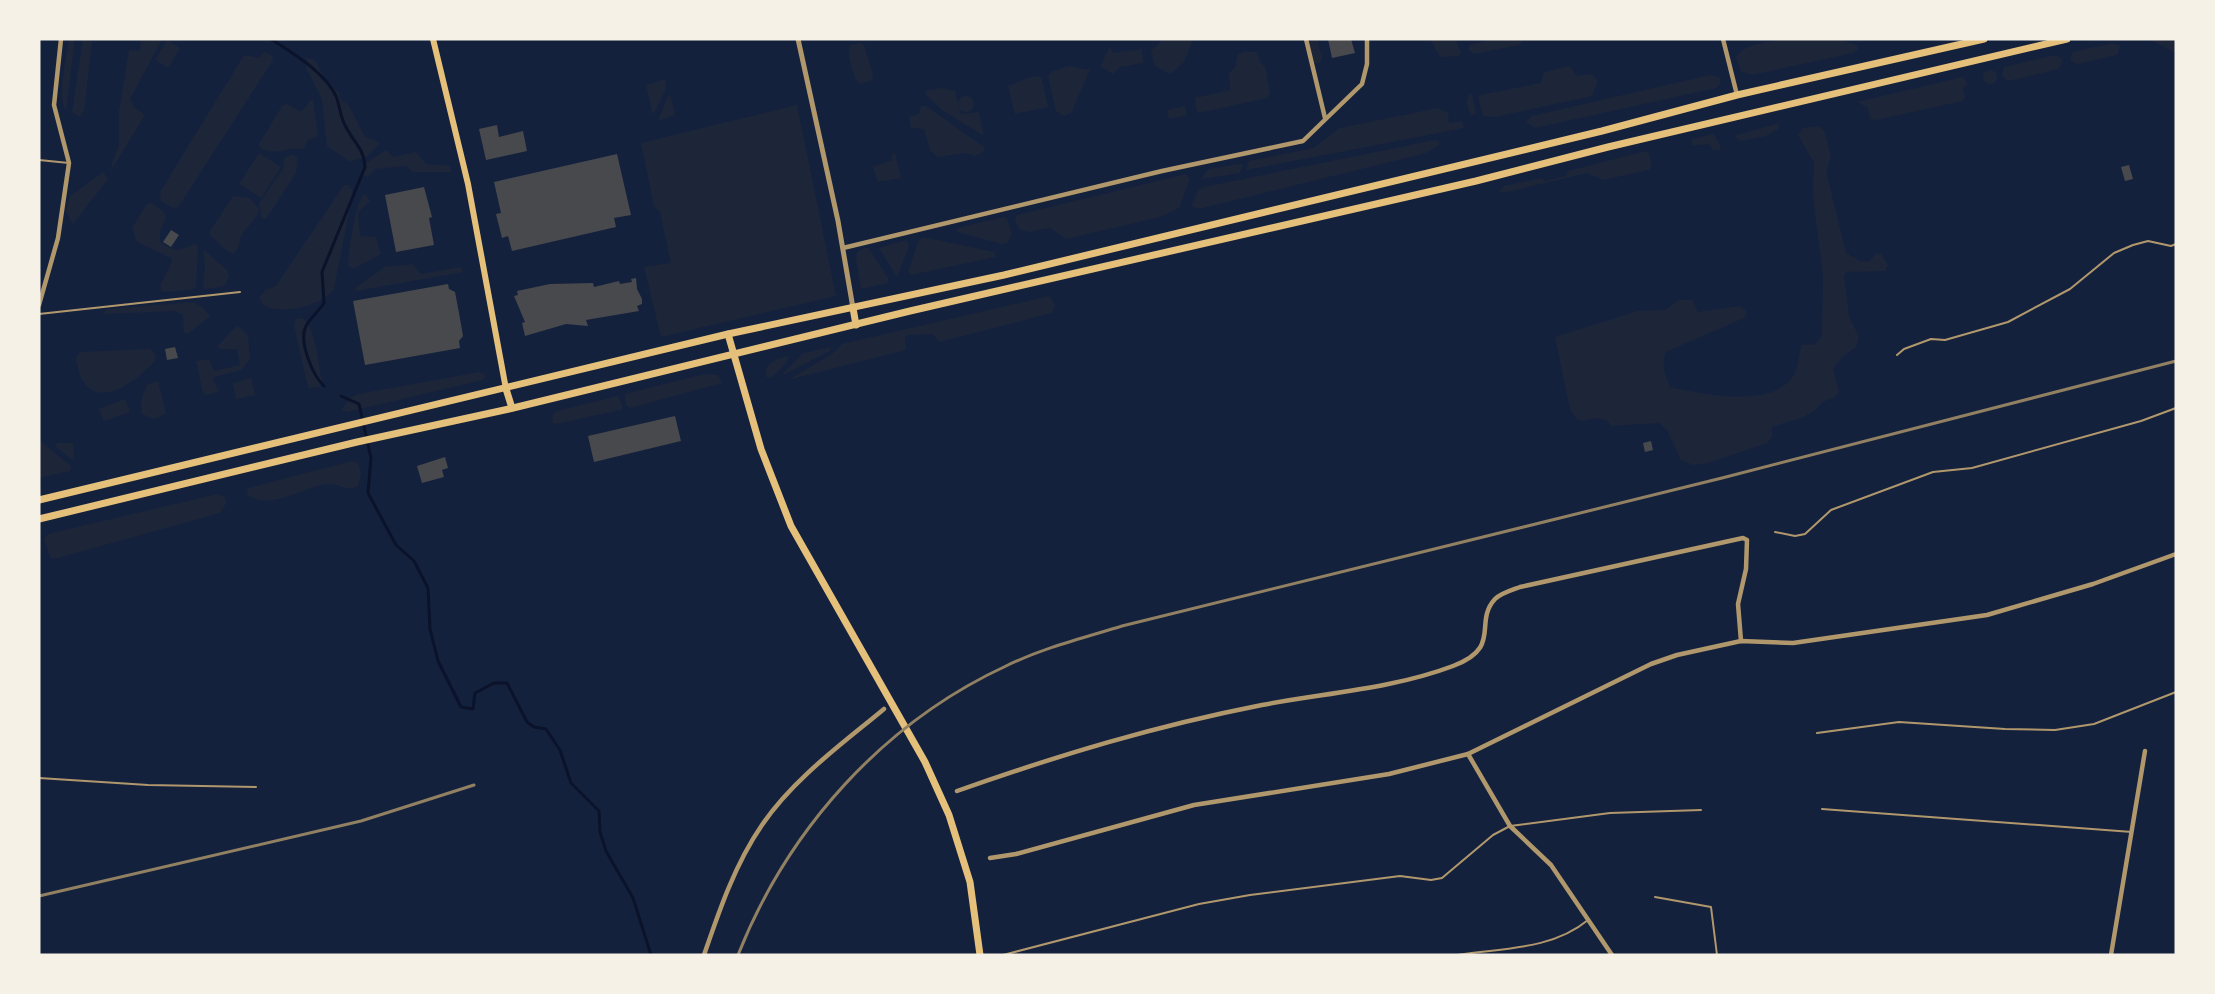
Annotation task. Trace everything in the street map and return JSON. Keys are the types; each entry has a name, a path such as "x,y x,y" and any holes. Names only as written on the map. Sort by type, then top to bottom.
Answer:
{"main road":[{"path":"433,39 468,184 506,389 512,408"},
{"path":"39,500 728,334 1005,275 1602,131 1737,95 1984,39"},
{"path":"39,519 375,437 512,408 732,353 1476,181 1608,147 2067,39"},
{"path":"853,308 856,325"},
{"path":"728,334 771,477 791,526 906,727 949,815 970,882 980,955"}],"street":[{"path":"39,305 57,238 69,163 54,105 61,39"},
{"path":"798,39 843,248 853,308"},
{"path":"1306,39 1324,118"},
{"path":"843,248 1162,171 1304,141 1324,118 1362,84 1367,64 1367,39"},
{"path":"1723,39 1737,95"},
{"path":"957,791 1116,738 1265,705 1426,675 1471,659 1485,638 1490,607 1497,597 1506,593 1531,585 1743,538 1747,540 1748,549 1738,604 1741,641"},
{"path":"990,858 1016,854 1194,806 1389,774 1468,754 1651,664 1677,655 1741,641 1793,643 1987,615 2093,584 2176,554"},
{"path":"704,955 719,910 762,825 804,777 884,709"},
{"path":"2111,955 2145,751"},
{"path":"1468,754 1510,826 1551,865 1612,955"}],"lane":[{"path":"39,160 69,163"},
{"path":"1897,355 1904,349 1930,339 1945,340 2021,316 2055,295 2070,289 2114,253 2123,249 2148,241 2171,246 2176,244"},
{"path":"39,314 240,292"},
{"path":"1775,532 1795,536 1805,534 1831,510 1933,472 1972,468 2141,422 2176,408"},
{"path":"1817,733 1899,722 2055,730 2094,724 2176,692"},
{"path":"39,778 148,785 256,787"},
{"path":"1822,809 2132,832"},
{"path":"1003,955 1199,904 1250,895 1400,876 1431,880 1442,878 1493,835 1510,826 1610,813 1701,810"},
{"path":"1655,897 1711,907 1718,955"},
{"path":"1457,955 1554,940 1574,932 1589,919"}],"shaded area":[{"path":"69,39 75,39 66,110 63,104 62,87"},
{"path":"83,39 92,42 84,111 80,117 72,112"},
{"path":"141,39 162,39 130,99 134,107 145,115 113,167 111,166 119,145 119,111 129,50 140,51"},
{"path":"1163,39 1193,39 1184,62 1171,74 1155,66 1151,51"},
{"path":"1308,39 1317,39 1322,57 1320,63 1313,63"},
{"path":"1430,39 1455,39 1461,52 1459,56 1440,57"},
{"path":"1497,39 1522,39 1520,45 1474,54 1468,49 1471,44"},
{"path":"1785,39 1839,39 1857,45 1858,49 1853,53 1752,75 1741,71 1736,57 1740,52 1758,44"},
{"path":"2149,39 2176,39 2176,53"},
{"path":"167,40 180,48 168,68 155,60"},
{"path":"860,43 864,45 873,75 872,80 860,84 853,71 849,54 850,45"},
{"path":"2113,43 2120,46 2117,55 2077,64 2070,60 2072,52"},
{"path":"1110,47 1113,53 1142,49 1143,63 1120,67 1113,74 1100,66"},
{"path":"264,52 272,56 273,60 179,206 174,209 161,201 160,192 244,55 259,58"},
{"path":"1243,52 1256,52 1265,67 1270,93 1267,98 1199,113 1196,109 1195,98 1230,90 1229,74 1235,67 1238,55"},
{"path":"2056,55 2063,60 2059,69 2008,81 2002,75 2004,67"},
{"path":"307,58 315,60 328,84 339,93 341,101 348,104 365,137 379,142 380,144 367,156 350,162 327,146 322,99 306,68"},
{"path":"1069,66 1090,70 1071,113 1064,116 1056,111 1048,76 1051,72"},
{"path":"1570,66 1576,76 1592,74 1598,81 1592,96 1495,117 1483,116 1478,97 1481,95 1541,83 1544,72"},
{"path":"1990,70 1995,72 1997,77 1995,82 1990,84 1985,82 1983,77 1985,72"},
{"path":"1710,75 1721,78 1716,88 1535,128 1526,122 1532,116"},
{"path":"1033,76 1040,77 1042,80 1048,107 1015,114 1008,86"},
{"path":"1963,77 1968,84 1963,88 1965,98 1962,101 1876,120 1871,119 1867,107 1857,102"},
{"path":"665,79 666,89 653,115 646,85"},
{"path":"941,88 955,91 961,114 979,112 984,136 942,110 925,94 925,91"},
{"path":"1469,93 1472,94 1476,113 1471,116 1467,103"},
{"path":"668,95 671,97 675,115 658,121"},
{"path":"966,96 974,104 966,112 958,104"},
{"path":"313,98 318,136 308,140 304,149 272,152 260,148 259,144 282,106 287,104 301,112"},
{"path":"797,105 836,296 661,337 644,267 671,263 660,212 654,206 641,143"},
{"path":"921,106 926,106 984,147 984,151 975,156 965,153 937,157 930,150 924,129 911,128 909,117 919,114"},
{"path":"1185,106 1187,115 1169,119 1167,110"},
{"path":"1438,108 1448,113 1449,123 1462,121 1464,128 1246,170 1249,161 1313,148 1340,128"},
{"path":"1779,123 1778,129 1766,136 1741,141 1734,136"},
{"path":"1819,126 1825,133 1831,157 1826,171 1846,253 1860,261 1869,262 1876,253 1881,254 1888,265 1885,271 1847,272 1844,275 1849,317 1859,336 1856,347 1842,357 1833,369 1839,392 1834,398 1822,402 1806,416 1772,427 1772,437 1767,443 1708,463 1693,465 1681,460 1667,430 1658,423 1612,426 1606,420 1597,418 1582,421 1576,418 1570,409 1555,337 1638,311 1665,310 1679,300 1692,300 1698,312 1739,306 1747,312 1744,318 1666,352 1664,370 1671,388 1738,397 1755,396 1772,392 1785,385 1795,373 1802,345 1814,345 1822,336 1823,274 1813,198 1814,163 1798,135 1803,128"},
{"path":"1714,134 1721,147 1720,150 1713,150 1709,144 1692,146 1692,139"},
{"path":"1435,140 1440,142 1439,145 1426,153 1199,209 1191,206 1198,191 1204,187"},
{"path":"386,150 393,157 416,152 426,164 450,166 451,172 413,172 406,166 375,169 368,177 364,176 363,165"},
{"path":"1646,151 1651,164 1649,170 1603,180 1587,173 1503,193 1499,191 1504,186 1541,178 1546,181 1566,176 1568,171"},
{"path":"259,153 281,167 261,198 239,184"},
{"path":"895,153 901,178 878,182 873,167 892,160 892,154"},
{"path":"292,154 298,157 296,173 266,219 262,219 259,204 284,167 284,158"},
{"path":"1243,165 1240,173 1201,179 1208,169"},
{"path":"103,172 108,179 73,224 66,212 70,196"},
{"path":"1186,174 1190,179 1179,208 1160,217 1066,239 1050,228 1029,232 1019,229 1015,220 1017,215"},
{"path":"344,185 349,185 353,191 334,289 320,300 301,307 280,310 263,305 259,297 266,290 276,286"},
{"path":"365,194 370,201 358,212 360,236 376,237 381,254 353,269 348,265 351,238 358,205"},
{"path":"233,196 250,198 259,209 242,235 234,254 227,251 210,235 210,231"},
{"path":"151,203 164,212 166,218 160,232 160,242 177,250 195,244 198,247 196,287 190,290 162,292 160,285 172,262 171,258 137,242 132,228 147,204"},
{"path":"1004,217 1007,219 1012,234 1007,243 1002,244 957,232 957,228"},
{"path":"923,237 994,252 995,257 911,275 908,272 919,240"},
{"path":"906,240 909,246 897,277 879,248"},
{"path":"869,248 888,278 888,283 861,289 856,260 857,252"},
{"path":"203,249 227,270 229,276 225,286 205,289 203,287 205,265"},
{"path":"413,264 421,274 461,267 463,272 356,291 355,288 385,267"},
{"path":"1049,296 1055,305 1052,313 939,342 933,334 908,335 905,337 906,350 788,380 832,354 842,344"},
{"path":"193,302 202,307 210,316 188,334 184,332 183,315 175,311 104,314 106,309"},
{"path":"301,318 310,327 316,346 322,382 319,387 308,388 294,325 296,319"},
{"path":"236,326 248,336 250,359 241,370 214,377 213,382 220,391 207,395 203,393 196,361 209,359 214,371 240,365 237,349 219,349 218,346"},
{"path":"831,347 830,351 781,376 803,353"},
{"path":"150,349 156,355 155,361 133,381 109,392 98,392 88,387 81,376 76,358 80,352"},
{"path":"789,356 784,366 771,378 766,377 769,365"},
{"path":"479,372 486,375 483,380 347,412 342,409 351,397 359,394"},
{"path":"704,374 718,375 722,383 630,408 626,405 625,394"},
{"path":"251,378 255,395 236,399 233,383"},
{"path":"158,381 166,413 154,419 142,414 141,400 147,385"},
{"path":"618,396 623,407 621,410 555,424 552,422 553,414 557,411"},
{"path":"125,399 130,412 104,421 99,409"},
{"path":"40,441 71,466 70,471 39,478"},
{"path":"57,443 73,443 74,461 55,446"},
{"path":"352,461 358,463 361,474 358,486 354,488 331,484 321,485 277,499 266,500 256,499 247,494 248,488"},
{"path":"217,494 224,497 227,502 220,513 54,559 50,557 44,539 48,534"}],"building":[{"path":"1328,39 1351,39 1355,53 1332,58"},
{"path":"497,125 499,137 523,131 527,151 486,160 479,129"},
{"path":"617,154 631,215 614,218 616,227 512,251 508,236 502,238 496,214 501,213 494,182"},
{"path":"2129,165 2133,179 2125,181 2121,167"},
{"path":"424,187 432,217 429,218 434,245 396,252 385,195"},
{"path":"171,230 179,235 171,247 163,242"},
{"path":"636,278 637,289 642,299 642,304 637,306 639,311 586,320 588,326 566,324 525,336 522,323 525,322 514,296 518,295 517,291 550,284 593,283 594,287 619,281 620,284 632,282 631,279"},
{"path":"448,284 449,289 455,292 459,313 463,336 459,341 460,348 365,365 353,301"},
{"path":"175,347 178,358 167,360 165,349"},
{"path":"675,416 681,441 594,462 588,436"},
{"path":"1651,441 1653,450 1645,452 1643,443"},
{"path":"445,457 448,468 442,470 444,477 422,483 417,466"}],"waterway":[{"path":"271,39 316,71 331,87 344,123 361,150 364,160 365,167 322,272 324,303 308,323 304,332 308,358 315,375 324,386"},
{"path":"341,396 359,404 371,458 368,493 396,545 414,561 428,588 430,629 438,661 461,707 473,709 475,693 494,683 507,683 527,722 534,727 546,729 560,750 571,783 599,811 600,832 606,851 633,898 651,955"}],"railway":[{"path":"738,955 759,909 784,865 812,823 880,749 919,717 961,690 1034,654 1122,626 1722,478 2176,361"},
{"path":"39,896 361,821 474,785"}]}
